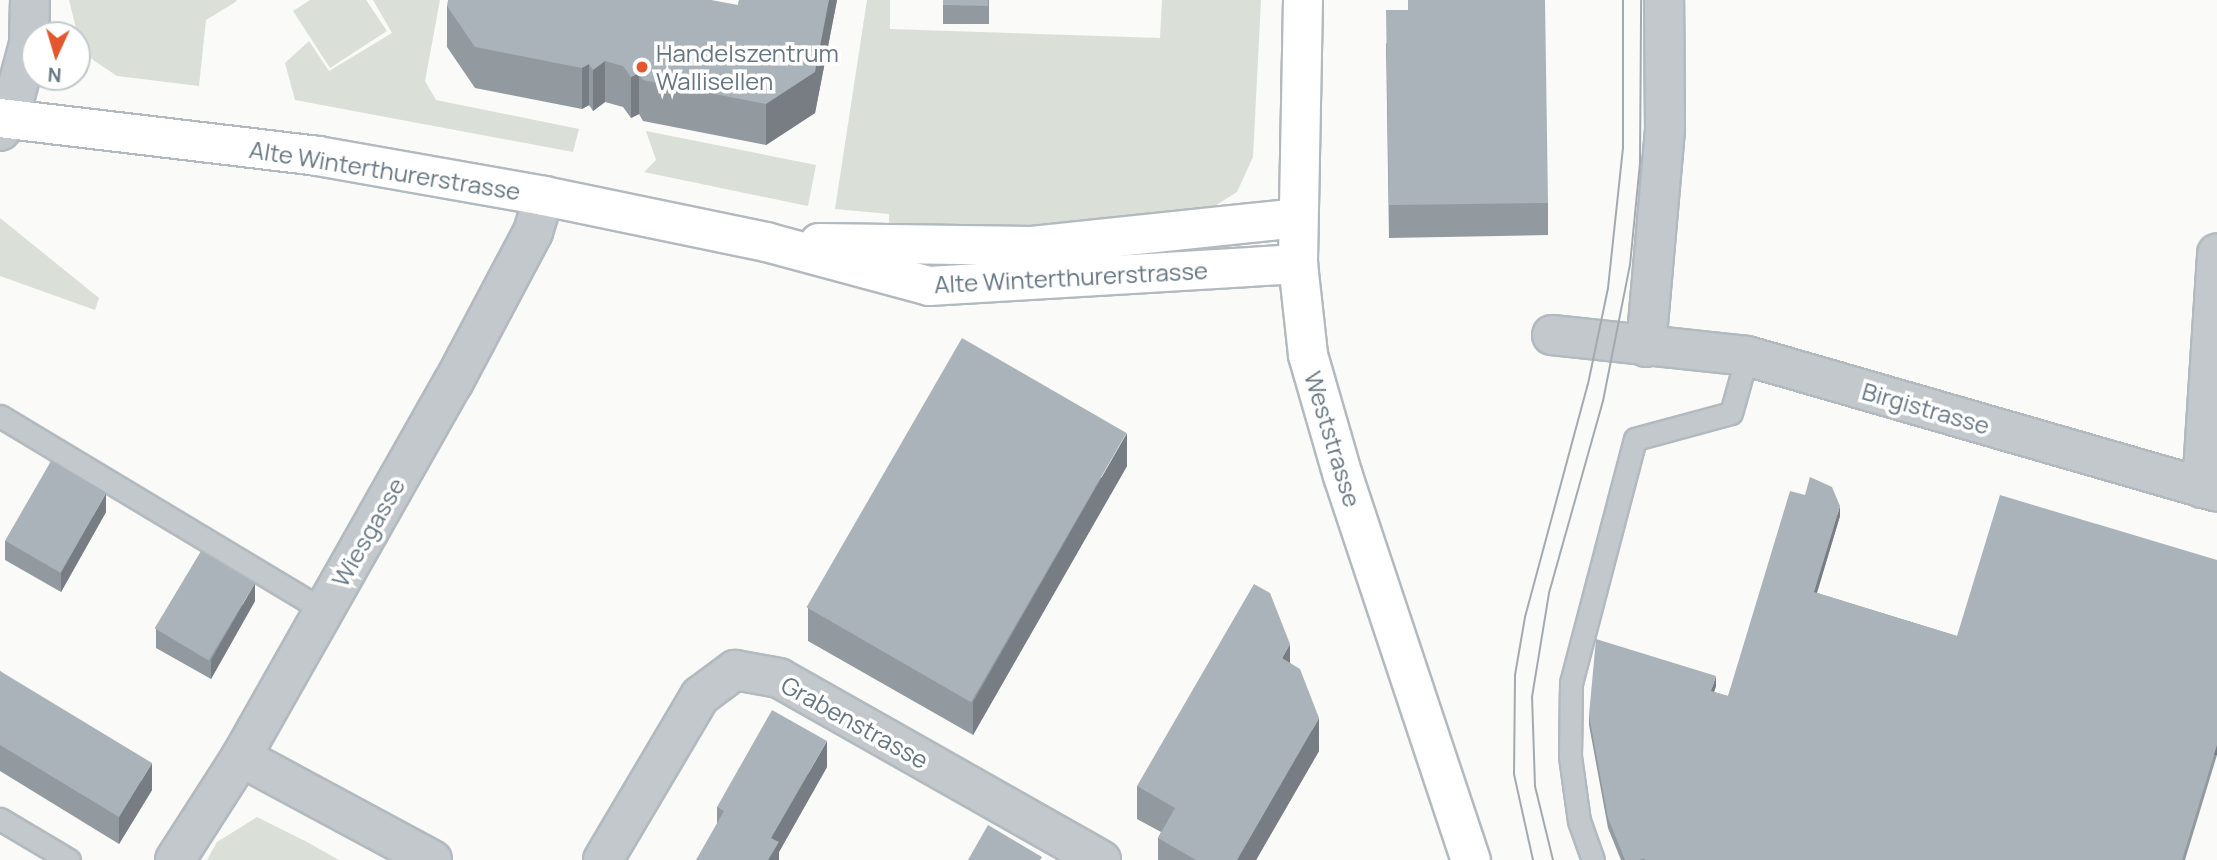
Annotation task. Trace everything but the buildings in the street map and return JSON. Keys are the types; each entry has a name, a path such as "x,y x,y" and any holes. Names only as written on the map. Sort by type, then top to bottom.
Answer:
{"main road":[{"name":"Weststrasse","path":"1303,0 1298,264 1308,355 1326,420 1471,860"},
{"name":"Alte Winterthurerstrasse","path":"3,123 318,156 544,196 766,242 929,286 1298,264"},
{"name":"Alte Winterthurerstrasse","path":"766,242 1032,246 1298,218"}],"street":[{"path":"3,123 29,44 30,0"},
{"path":"1646,347 1665,129 1664,0"},
{"name":"Wiesgasse","path":"175,860 241,757 453,383 533,232 544,196"},
{"name":"Birgistrasse","path":"1552,335 1747,356 2210,490 2217,253"},
{"name":"Grabenstrasse","path":"603,860 700,696 735,670 779,678 1101,860"},
{"path":"241,757 432,860"}],"lane":[{"path":"1593,860 1578,821 1572,769 1571,683 1635,439 1731,412 1747,356"},
{"path":"0,416 25,435 323,610"},
{"path":"0,819 69,860"}],"shaded area":[{"path":"69,0 237,1 206,20 199,86 117,76 91,58 91,21 74,21"},
{"path":"310,0 366,0 387,31 330,68 293,11"},
{"path":"373,0 440,0 425,81 436,100 579,129 573,152 295,100 285,63 309,41 329,71 392,33"},
{"path":"867,0 890,0 890,29 1160,38 1162,0 1261,0 1253,157 1237,192 1207,211 989,232 889,227 889,214 835,209"},
{"path":"646,131 816,165 808,206 644,172 656,160"},
{"path":"0,218 99,298 95,310 0,276"},
{"path":"257,817 339,860 207,860 217,842"}],"tram line":[{"path":"1533,860 1514,774 1515,675 1525,617 1588,384 1608,288 1623,148 1623,0"},
{"path":"1553,860 1535,786 1532,697 1549,593 1603,401 1630,265 1640,163 1641,0"}],"place":[{"name":"Handelszentrum Wallisellen","path":"642,67"}]}
